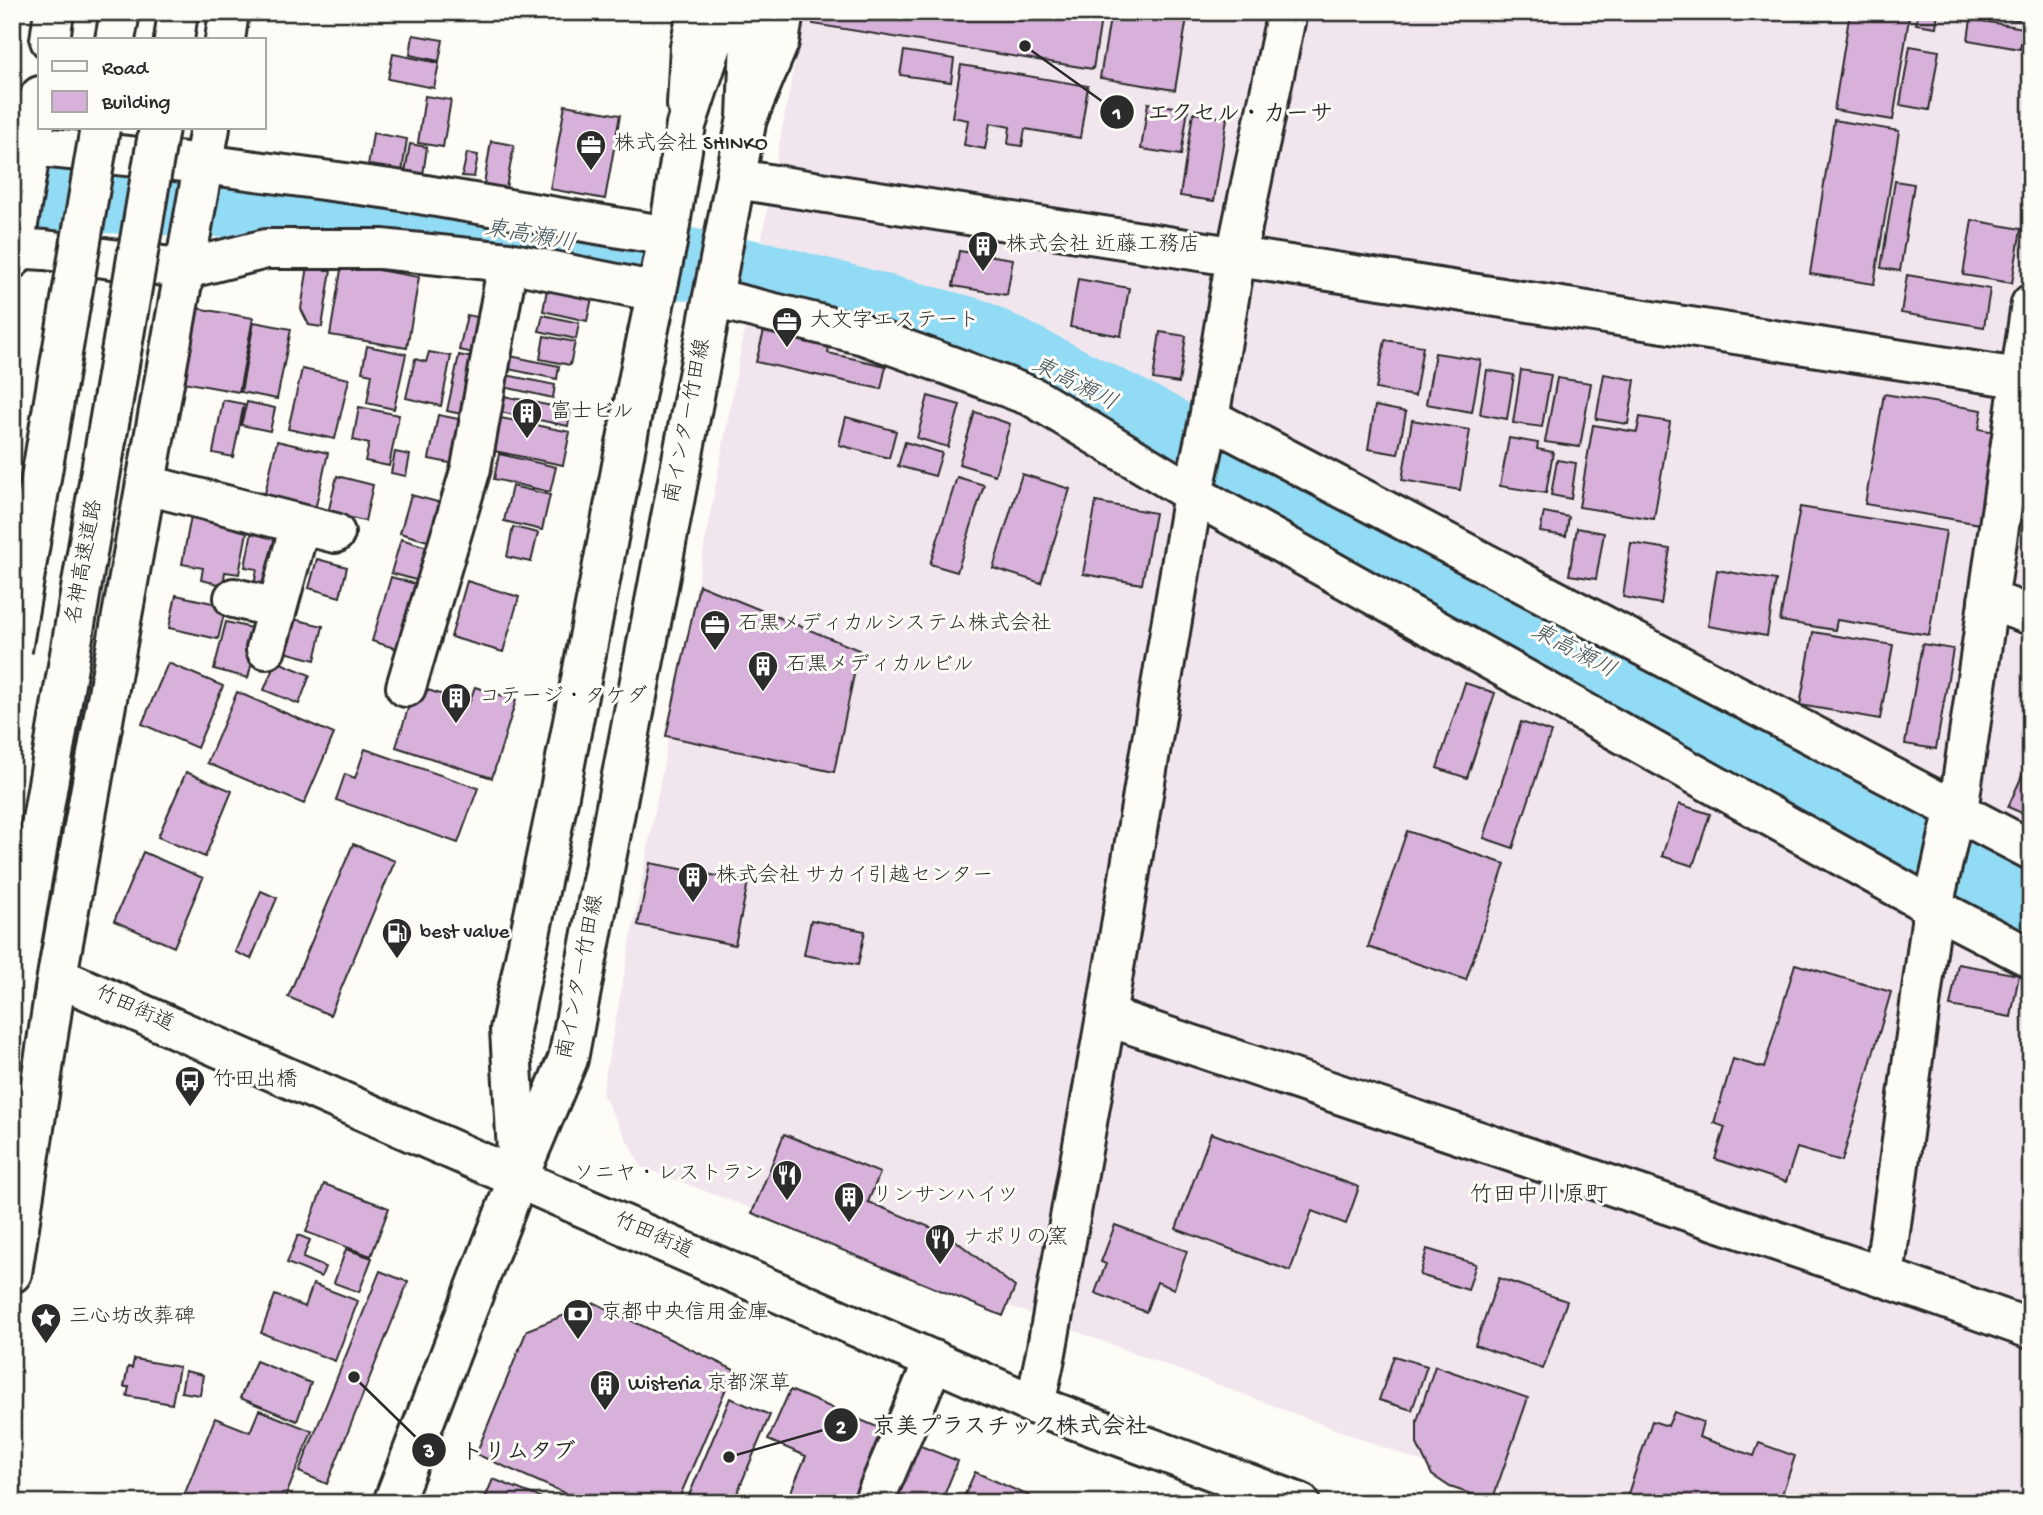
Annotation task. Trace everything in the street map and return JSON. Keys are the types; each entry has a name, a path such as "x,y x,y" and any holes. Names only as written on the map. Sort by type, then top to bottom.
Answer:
{"main road":[{"path":"50,38 54,12"},
{"path":"115,38 120,12"},
{"path":"174,38 178,12"},
{"path":"225,38 229,12"},
{"path":"519,1178 510,1030 558,800 663,262 686,125 690,47 696,12"},
{"path":"686,125 723,12"},
{"name":"南インター竹田線","path":"393,1503 568,1059 747,118 751,12"},
{"path":"747,118 779,42 784,12"},
{"path":"1035,1405 1106,1016 1194,487 1236,256 1287,12"},
{"path":"30,122 13,252 45,250 189,253 266,249 381,249 508,262 663,262"},
{"path":"69,130 205,158 390,189 663,262"},
{"path":"12,650 100,130"},
{"name":"名神高速道路","path":"12,997 159,130"},
{"path":"12,1273 57,976 205,158"},
{"path":"736,179 2025,379"},
{"path":"406,687 471,468 508,262"},
{"path":"713,295 864,335 1033,397 1934,900 2031,958"},
{"path":"1884,1277 1934,900 1955,816 2025,379 2031,304"},
{"path":"1208,421 1955,816 2031,850"},
{"path":"147,485 318,529 276,608 266,649"},
{"path":"234,598 276,608"},
{"path":"1988,600 2031,615"},
{"name":"竹田街道","path":"12,957 1035,1405 1300,1503"},
{"path":"1106,1016 1884,1277 2031,1329"},
{"path":"873,1503 934,1360"}],"shaded area":[{"path":"804,12 2031,12 2031,1503 1531,1503 641,1167 602,1093"}],"building":[{"path":"815,12 1061,12 1101,19 1093,69 813,24"},
{"path":"1111,12 1188,12 1175,90 1100,78"},
{"path":"1850,12 1910,12 1893,120 1834,110"},
{"path":"1918,12 1938,12 1936,27 1916,24"},
{"path":"2031,12 2031,22 1978,14"},
{"path":"1971,19 2024,28 2020,49 1968,40"},
{"path":"413,35 443,40 439,61 410,55"},
{"path":"1910,46 1939,51 1929,110 1900,105"},
{"path":"904,51 954,59 951,82 900,75"},
{"path":"393,54 439,63 434,88 388,79"},
{"path":"961,65 1088,86 1080,138 1025,129 1022,146 1008,144 1010,127 990,123 985,149 964,145 968,120 952,117"},
{"path":"425,96 451,100 443,147 418,143"},
{"path":"1148,103 1188,109 1181,155 1141,149"},
{"path":"565,105 620,115 605,199 550,189"},
{"path":"1193,113 1227,118 1214,201 1180,196"},
{"path":"1834,120 1899,131 1874,284 1810,274"},
{"path":"373,133 407,139 402,172 368,166"},
{"path":"491,141 514,145 506,188 484,184"},
{"path":"410,144 427,147 423,175 405,172"},
{"path":"467,153 478,155 474,177 462,176"},
{"path":"1895,181 1914,184 1900,271 1881,268"},
{"path":"1972,220 2021,229 2012,283 1963,275"},
{"name":"株式会社 近藤工務店","path":"959,251 1013,259 1007,295 953,286"},
{"path":"342,264 419,277 407,348 330,335"},
{"path":"308,266 331,270 322,327 309,325 301,309"},
{"path":"1907,275 1990,289 1984,327 1901,313"},
{"path":"1078,279 1129,288 1121,336 1070,327"},
{"path":"547,289 592,298 587,321 543,311"},
{"path":"196,308 253,318 239,392 183,382"},
{"path":"467,315 491,320 484,355 459,350"},
{"path":"543,315 579,323 576,339 539,331"},
{"path":"254,322 291,329 277,399 241,392"},
{"path":"765,327 830,341 828,353 886,366 881,389 756,362"},
{"path":"1160,332 1186,336 1179,383 1153,379"},
{"path":"544,336 575,342 570,365 540,359"},
{"path":"1385,340 1423,346 1415,396 1376,389"},
{"path":"367,346 406,354 394,409 367,403 372,374 362,372"},
{"path":"429,352 451,356 441,406 406,398 415,359 426,362"},
{"path":"1435,353 1481,360 1472,412 1426,404"},
{"path":"459,355 482,360 471,416 447,411"},
{"path":"510,356 559,366 557,379 508,369"},
{"path":"302,369 349,379 335,439 288,429"},
{"path":"1487,370 1514,375 1507,419 1480,414"},
{"path":"1521,370 1551,375 1542,427 1513,423"},
{"path":"1604,374 1635,380 1628,424 1596,419"},
{"path":"506,375 555,385 553,398 504,387"},
{"path":"1557,378 1591,383 1580,447 1545,442"},
{"path":"1884,394 1982,410 1979,429 1995,432 1980,524 1865,504"},
{"path":"499,395 571,410 568,426 495,411"},
{"path":"928,396 960,405 948,447 917,438"},
{"path":"223,400 244,404 233,457 213,453"},
{"path":"247,402 275,408 270,431 241,425"},
{"path":"1375,406 1406,412 1398,454 1368,449"},
{"path":"359,407 399,415 389,466 365,461 369,444 353,440"},
{"path":"975,412 1010,424 995,475 959,464"},
{"path":"438,415 469,421 460,465 429,459"},
{"name":"富士ビル","path":"491,416 570,432 563,465 484,449"},
{"path":"846,417 896,431 889,458 839,445"},
{"path":"1640,417 1670,422 1654,519 1579,507 1593,425 1637,432"},
{"path":"1412,420 1470,430 1460,490 1402,480"},
{"path":"1509,438 1538,443 1537,449 1553,452 1546,493 1500,486"},
{"path":"277,441 328,453 314,514 263,502"},
{"path":"905,442 942,453 935,476 898,466"},
{"path":"395,452 410,455 406,476 391,473"},
{"path":"499,454 556,467 550,492 494,479"},
{"path":"1557,460 1576,463 1571,499 1551,495"},
{"path":"1022,474 1070,489 1041,583 993,568"},
{"path":"337,476 373,485 365,521 328,513"},
{"path":"957,477 984,485 957,572 930,564"},
{"path":"512,486 550,495 542,530 504,521"},
{"path":"411,495 449,505 438,544 400,533"},
{"path":"1096,502 1155,513 1142,584 1083,574"},
{"path":"1800,507 1946,531 1929,635 1837,620 1835,630 1780,621"},
{"path":"1544,512 1569,517 1566,536 1540,532"},
{"path":"191,516 248,527 239,574 225,572 223,585 201,580 203,568 182,564"},
{"path":"513,527 538,533 531,562 507,557"},
{"path":"1577,528 1604,533 1596,579 1569,575"},
{"path":"252,531 283,537 268,588 254,586 257,569 245,567"},
{"path":"401,539 437,550 426,583 391,573"},
{"path":"1631,543 1670,549 1661,604 1623,597"},
{"path":"317,559 347,567 340,597 309,588"},
{"path":"1717,570 1776,580 1767,636 1708,626"},
{"path":"391,577 426,587 407,652 372,641"},
{"path":"467,581 519,597 503,652 451,637"},
{"name":"石黒メディカルビル","path":"699,585 859,650 834,772 666,736"},
{"path":"176,595 226,606 218,639 169,628"},
{"path":"293,619 323,626 315,660 285,652"},
{"path":"226,622 260,630 248,678 214,669"},
{"path":"1813,632 1893,645 1880,719 1800,705"},
{"path":"1922,644 1953,649 1936,749 1905,744"},
{"path":"276,661 310,675 299,704 264,690"},
{"path":"168,663 223,686 197,748 142,724"},
{"path":"1465,683 1495,693 1467,778 1437,768"},
{"name":"コテージ・タケダ","path":"415,686 469,703 475,687 516,700 492,778 396,747"},
{"path":"237,692 334,734 304,804 207,763"},
{"path":"1521,722 1551,732 1513,848 1484,838"},
{"path":"365,749 478,788 458,843 336,800 345,774 355,778"},
{"path":"2031,758 2031,817 2008,807"},
{"path":"186,772 232,791 205,857 158,837"},
{"path":"1679,804 1710,814 1693,866 1662,856"},
{"path":"1407,831 1505,864 1466,980 1368,947"},
{"path":"353,844 395,861 330,1015 288,997"},
{"path":"143,852 203,878 174,947 114,921"},
{"name":"株式会社 サカイ引越センター","path":"650,863 748,882 735,945 638,925"},
{"path":"261,891 277,898 251,959 235,952"},
{"path":"811,920 865,931 858,965 804,955"},
{"path":"1795,964 1891,992 1842,1161 1797,1148 1786,1182 1715,1159 1725,1127 1714,1123 1733,1059 1764,1068"},
{"path":"1958,964 2019,975 2011,1017 1950,1006"},
{"path":"1211,1133 1359,1187 1346,1224 1312,1211 1290,1271 1176,1229"},
{"name":"リンサンハイツ","path":"784,1134 880,1173 868,1202 947,1234 1015,1287 1003,1316 752,1213"},
{"path":"324,1184 389,1208 371,1256 306,1232"},
{"path":"1115,1225 1187,1251 1174,1289 1157,1282 1146,1312 1095,1293 1106,1264 1101,1262"},
{"path":"298,1235 310,1240 303,1258 325,1267 321,1277 287,1263"},
{"path":"346,1249 372,1258 359,1292 334,1283"},
{"path":"1427,1249 1476,1264 1468,1290 1420,1275"},
{"path":"380,1271 408,1282 327,1484 299,1472"},
{"path":"1499,1278 1567,1301 1543,1369 1475,1345"},
{"path":"313,1284 358,1301 335,1361 261,1333 275,1295 305,1307"},
{"name":"Wisteria 京都深草","path":"595,1303 734,1370 677,1503 587,1503 476,1454 527,1330"},
{"path":"1394,1356 1427,1366 1412,1410 1379,1400"},
{"path":"134,1359 179,1367 172,1404 127,1396 129,1387 124,1387 128,1367 132,1368"},
{"path":"256,1361 311,1383 297,1421 240,1398"},
{"path":"1435,1366 1528,1398 1492,1501 1450,1487 1432,1475 1417,1444 1417,1421"},
{"path":"185,1371 203,1375 200,1395 181,1392"},
{"path":"790,1390 889,1432 859,1503 786,1503 806,1456 768,1440"},
{"path":"730,1398 770,1415 733,1503 695,1503 687,1500"},
{"path":"259,1410 312,1431 283,1503 181,1503 215,1418 250,1432"},
{"path":"1674,1412 1703,1422 1699,1437 1754,1456 1759,1443 1795,1456 1779,1503 1625,1503 1652,1421 1668,1426"},
{"path":"911,1442 958,1461 941,1503 886,1503"},
{"path":"975,1472 1036,1499 1034,1503 961,1503"},
{"path":"493,1479 554,1503 483,1503"}],"waterway":[{"name":"東高瀬川","path":"12,194 248,202 426,220 613,250 763,278 973,334 1152,424 1549,643 2031,899"}],"place":[{"name":"エクセル・カーサ","path":"1025,46"},
{"name":"株式会社 SHINKO","path":"591,172"},
{"name":"株式会社 近藤工務店","path":"983,273"},
{"name":"大文字エステート","path":"787,349"},
{"name":"富士ビル","path":"527,440"},
{"name":"石黒メディカルシステム株式会社","path":"715,652"},
{"name":"石黒メディカルビル","path":"763,693"},
{"name":"コテージ・タケダ","path":"456,725"},
{"name":"株式会社 サカイ引越センター","path":"693,904"},
{"name":"best value","path":"397,960"},
{"name":"竹田出橋","path":"190,1108"},
{"name":"ソニヤ・レストラン","path":"787,1202"},
{"name":"リンサンハイツ","path":"849,1224"},
{"name":"ナポリの窯","path":"940,1266"},
{"name":"京都中央信用金庫","path":"578,1341"},
{"name":"三心坊改葬碑","path":"46,1345"},
{"name":"トリムタブ","path":"354,1377"},
{"name":"Wisteria 京都深草","path":"605,1412"},
{"name":"京美プラスチック株式会社","path":"729,1457"}],"district":[{"name":"竹田中川原町","path":"1539,1196"}]}
